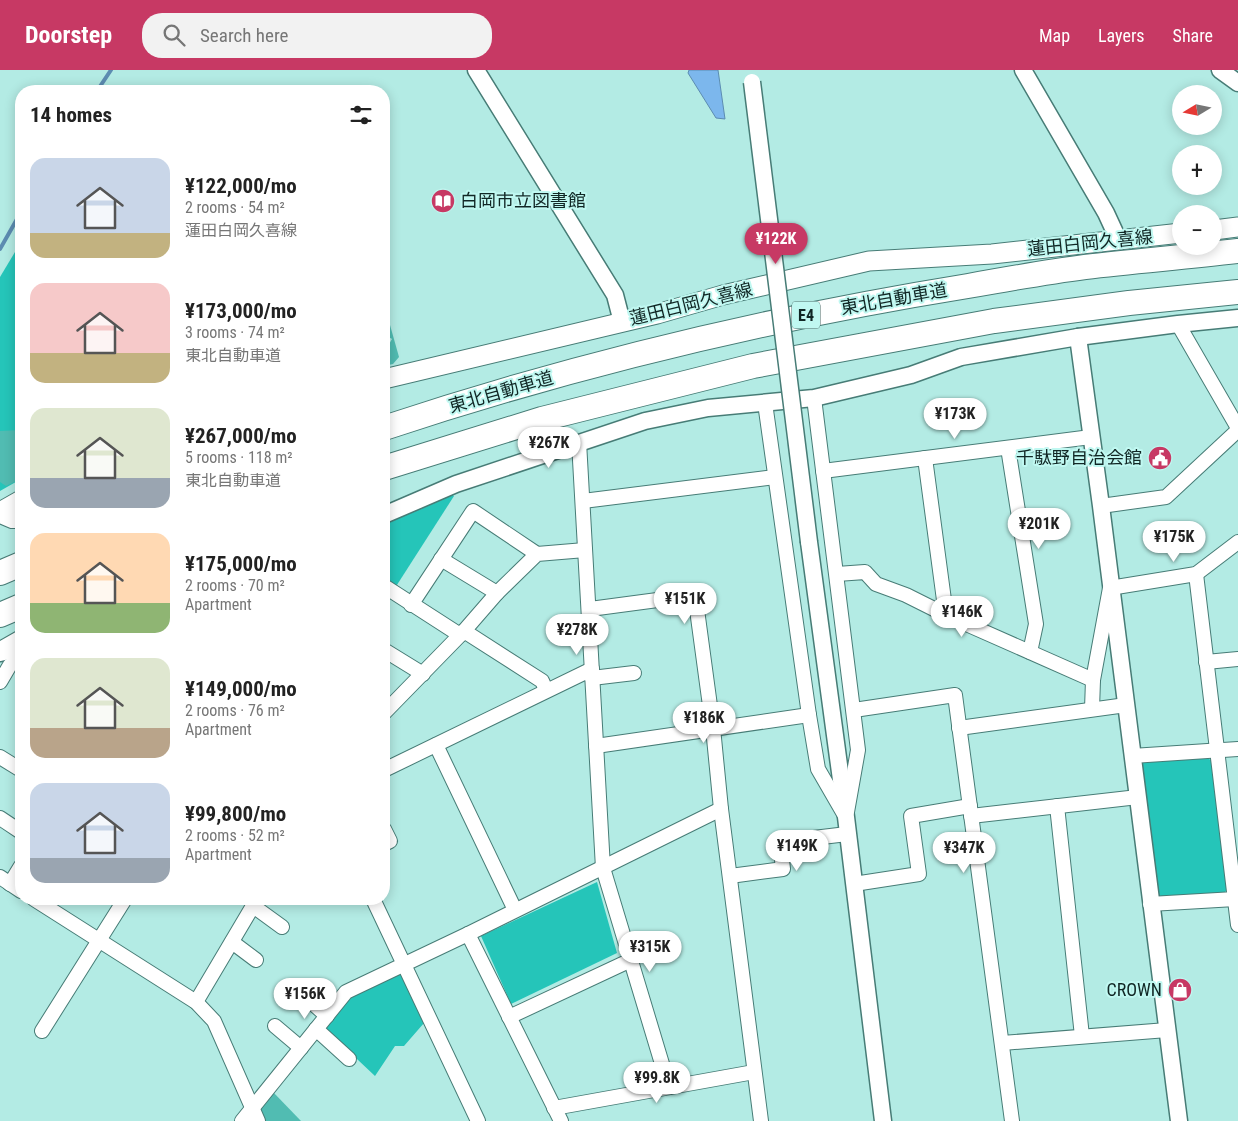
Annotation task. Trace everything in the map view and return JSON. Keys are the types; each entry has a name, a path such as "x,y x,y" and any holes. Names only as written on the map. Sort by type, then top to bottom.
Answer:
{"highway":[{"name":"東北自動車道","path":"390,426 487,395 620,358 818,313 899,297 1085,267 1238,251"},
{"name":"E4","path":"390,466 542,419 753,366 994,321 1129,303 1238,292"},
{"path":"0,573 15,567"},
{"path":"0,615 15,609"}],"main road":[{"path":"1222,229 1238,227"},
{"name":"蓮田白岡久喜線","path":"390,378 869,261 992,254 1172,234"},
{"path":"0,514 15,504"}],"street":[{"path":"476,70 615,295 622,322"},
{"path":"1023,70 1106,213 1118,239"},
{"path":"1220,70 1238,84"},
{"path":"751,76 809,542 847,826 882,1121"},
{"path":"390,512 456,484 645,421 708,408 814,398 911,375 961,356 1078,337 1238,318"},
{"path":"1101,506 1166,498 1238,429 1178,324"},
{"path":"1078,337 1179,1121"},
{"path":"814,398 858,750 847,826"},
{"path":"765,403 818,769 847,826"},
{"path":"823,471 1091,437"},
{"path":"579,442 590,609 603,868 669,1087"},
{"path":"1008,448 1036,624 1030,652"},
{"path":"924,458 946,615"},
{"path":"582,501 775,477"},
{"path":"411,605 473,511 537,554 585,550"},
{"path":"0,514 15,520"},
{"path":"1110,588 1196,574 1238,542"},
{"path":"390,707 462,633 497,593 537,554"},
{"path":"441,559 497,593"},
{"path":"837,574 865,572 876,584 906,595 946,615 1093,680"},
{"path":"1196,574 1217,751 1234,843 1235,899 1238,925"},
{"path":"1092,709 1093,680 1110,588"},
{"path":"390,590 411,605 542,681 546,690"},
{"path":"590,609 695,595 713,728 721,809 760,1121"},
{"path":"0,651 15,641"},
{"path":"0,651 15,649"},
{"path":"390,654 423,674"},
{"path":"1206,662 1238,659"},
{"path":"0,682 10,665 15,663"},
{"path":"390,767 546,690 592,674 634,673"},
{"path":"854,710 955,695 1012,1121"},
{"path":"960,728 1126,704"},
{"path":"596,746 809,715"},
{"path":"436,745 515,910"},
{"path":"1132,756 1238,749"},
{"path":"0,756 15,762"},
{"path":"854,884 919,874 911,816 1057,806 1138,797"},
{"path":"1057,806 1082,1036"},
{"path":"242,1121 255,1115 301,1048 346,992 721,809"},
{"path":"0,818 15,828"},
{"path":"730,876 783,869 780,842 847,826"},
{"path":"1150,904 1235,899"},
{"path":"43,905 196,1002 214,1021 255,1115"},
{"path":"42,1031 121,905"},
{"path":"196,1002 253,905"},
{"path":"258,905 282,927"},
{"path":"376,905 478,1121"},
{"path":"468,934 561,1121"},
{"path":"232,942 256,960"},
{"path":"509,1017 631,960"},
{"path":"300,992 327,1016"},
{"path":"275,1026 301,1048"},
{"path":"316,1029 349,1059"},
{"path":"1002,1043 1166,1030"},
{"path":"554,1108 754,1072"}],"shaded area":[{"path":"689,70 718,70 725,119 716,118 688,73"},
{"path":"15,252 15,482 0,491 0,277"},
{"path":"390,325 399,357 390,365 390,342 392,339 390,338"},
{"path":"15,430 15,482 6,486 0,482 0,431"},
{"path":"450,493 454,496 395,588 390,584 390,520"},
{"path":"1205,756 1212,761 1229,888 1224,893 1162,898 1158,894 1141,765 1144,762"},
{"path":"597,882 617,953 511,1004 481,936"},
{"path":"396,971 403,974 424,1023 404,1046 395,1046 375,1076 323,1027 348,995"},
{"path":"273,1092 301,1121 265,1121 259,1109"}],"waterway":[{"path":"101,85 111,70"},
{"path":"0,249 15,223"}],"place":[{"name":"白岡市立図書館","path":"443,201"},
{"name":"千駄野自治会館","path":"1160,458"},
{"name":"CROWN","path":"1180,990"}]}
